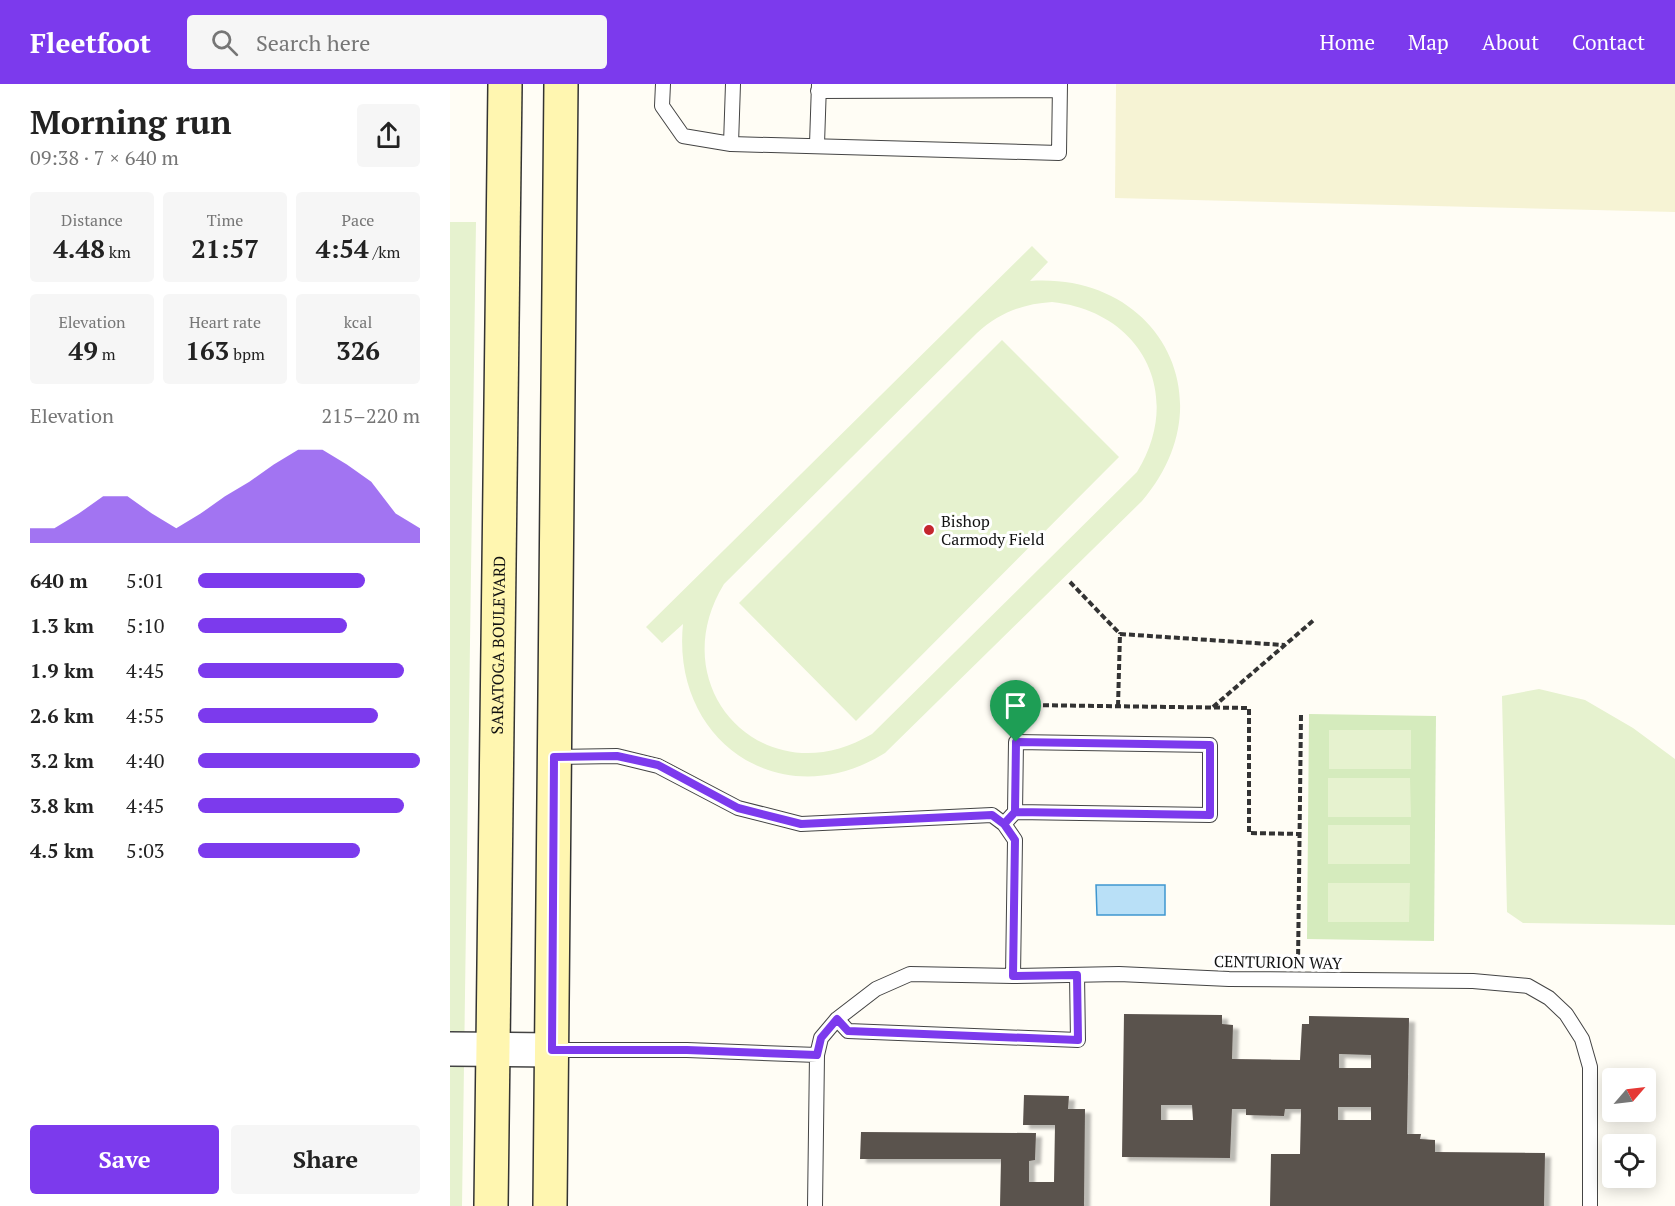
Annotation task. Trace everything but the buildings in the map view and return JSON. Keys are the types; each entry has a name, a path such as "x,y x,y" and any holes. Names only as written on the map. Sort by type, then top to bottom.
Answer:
{"main road":[{"name":"SARATOGA BOULEVARD","path":"491,1206 505,84"},
{"path":"550,1206 561,84"}],"street":[{"path":"450,1049 552,1050"}],"lane":[{"path":"663,84 662,106 683,136 731,144 817,144 1059,153 1059,87 819,87 817,144"},
{"path":"731,144 732,84"},
{"path":"1004,824 1015,812 1016,742 1210,745 1210,815 1015,812"},
{"path":"554,757 617,756 658,765 738,808 801,824 992,815 1004,824 1015,840 1013,976"},
{"name":"CENTURION WAY","path":"815,1206 817,1055 821,1038 837,1019 876,989 910,974 1501,982 1528,986 1549,998 1566,1014 1582,1039 1590,1067 1590,1206"},
{"path":"837,1019 848,1031 1078,1040 1077,975"},
{"path":"552,1050 687,1050 817,1055"}],"path":[{"path":"1070,582 1120,634 1284,645"},
{"path":"1213,707 1315,619"},
{"path":"1118,706 1120,634"},
{"path":"1298,980 1301,715"}],"shaded area":[{"path":"1116,84 1675,84 1675,212 1115,198"}],"green space":[{"path":"450,222 476,222 462,1206 450,1206"},
{"path":"1032,246 1048,262 1030,281 1075,284 1114,298 1145,320 1167,350 1178,385 1179,423 1167,462 1142,501 885,753 846,771 808,776 773,771 741,757 714,734 695,703 684,666 683,624 662,643 646,627","holes":["1052,302 1083,309 1110,321 1131,339 1146,361 1155,386 1156,414 1151,443 1137,472 872,734 833,750 795,752 762,742 734,722 715,694 705,661 708,623 724,584 985,326 1002,315 1031,305"]},
{"name":"Bishop Carmody Field","path":"1002,340 1119,457 856,721 739,603"},
{"path":"1539,689 1585,700 1633,728 1675,759 1675,925 1523,923 1507,912 1502,696"},
{"path":"1309,714 1436,716 1434,941 1307,939"},
{"path":"1329,730 1411,730 1411,769 1329,769"},
{"path":"1328,778 1410,778 1411,817 1328,817"},
{"path":"1328,825 1410,825 1410,864 1328,864"},
{"path":"1328,883 1410,883 1409,922 1328,922"}],"water":[{"path":"1096,885 1165,885 1165,915 1097,915"}],"place":[{"name":"Bishop Carmody Field","path":"929,530"}],"route":[{"path":"1016,742 1015,812 1004,824 992,815 801,824 738,808 658,765 617,756 554,757 552,1050 687,1050 817,1055 821,1038 837,1019 848,1031 1078,1040 1077,975 1013,976 1015,840 1004,824 1015,812 1210,815 1210,745 1016,742"}]}
